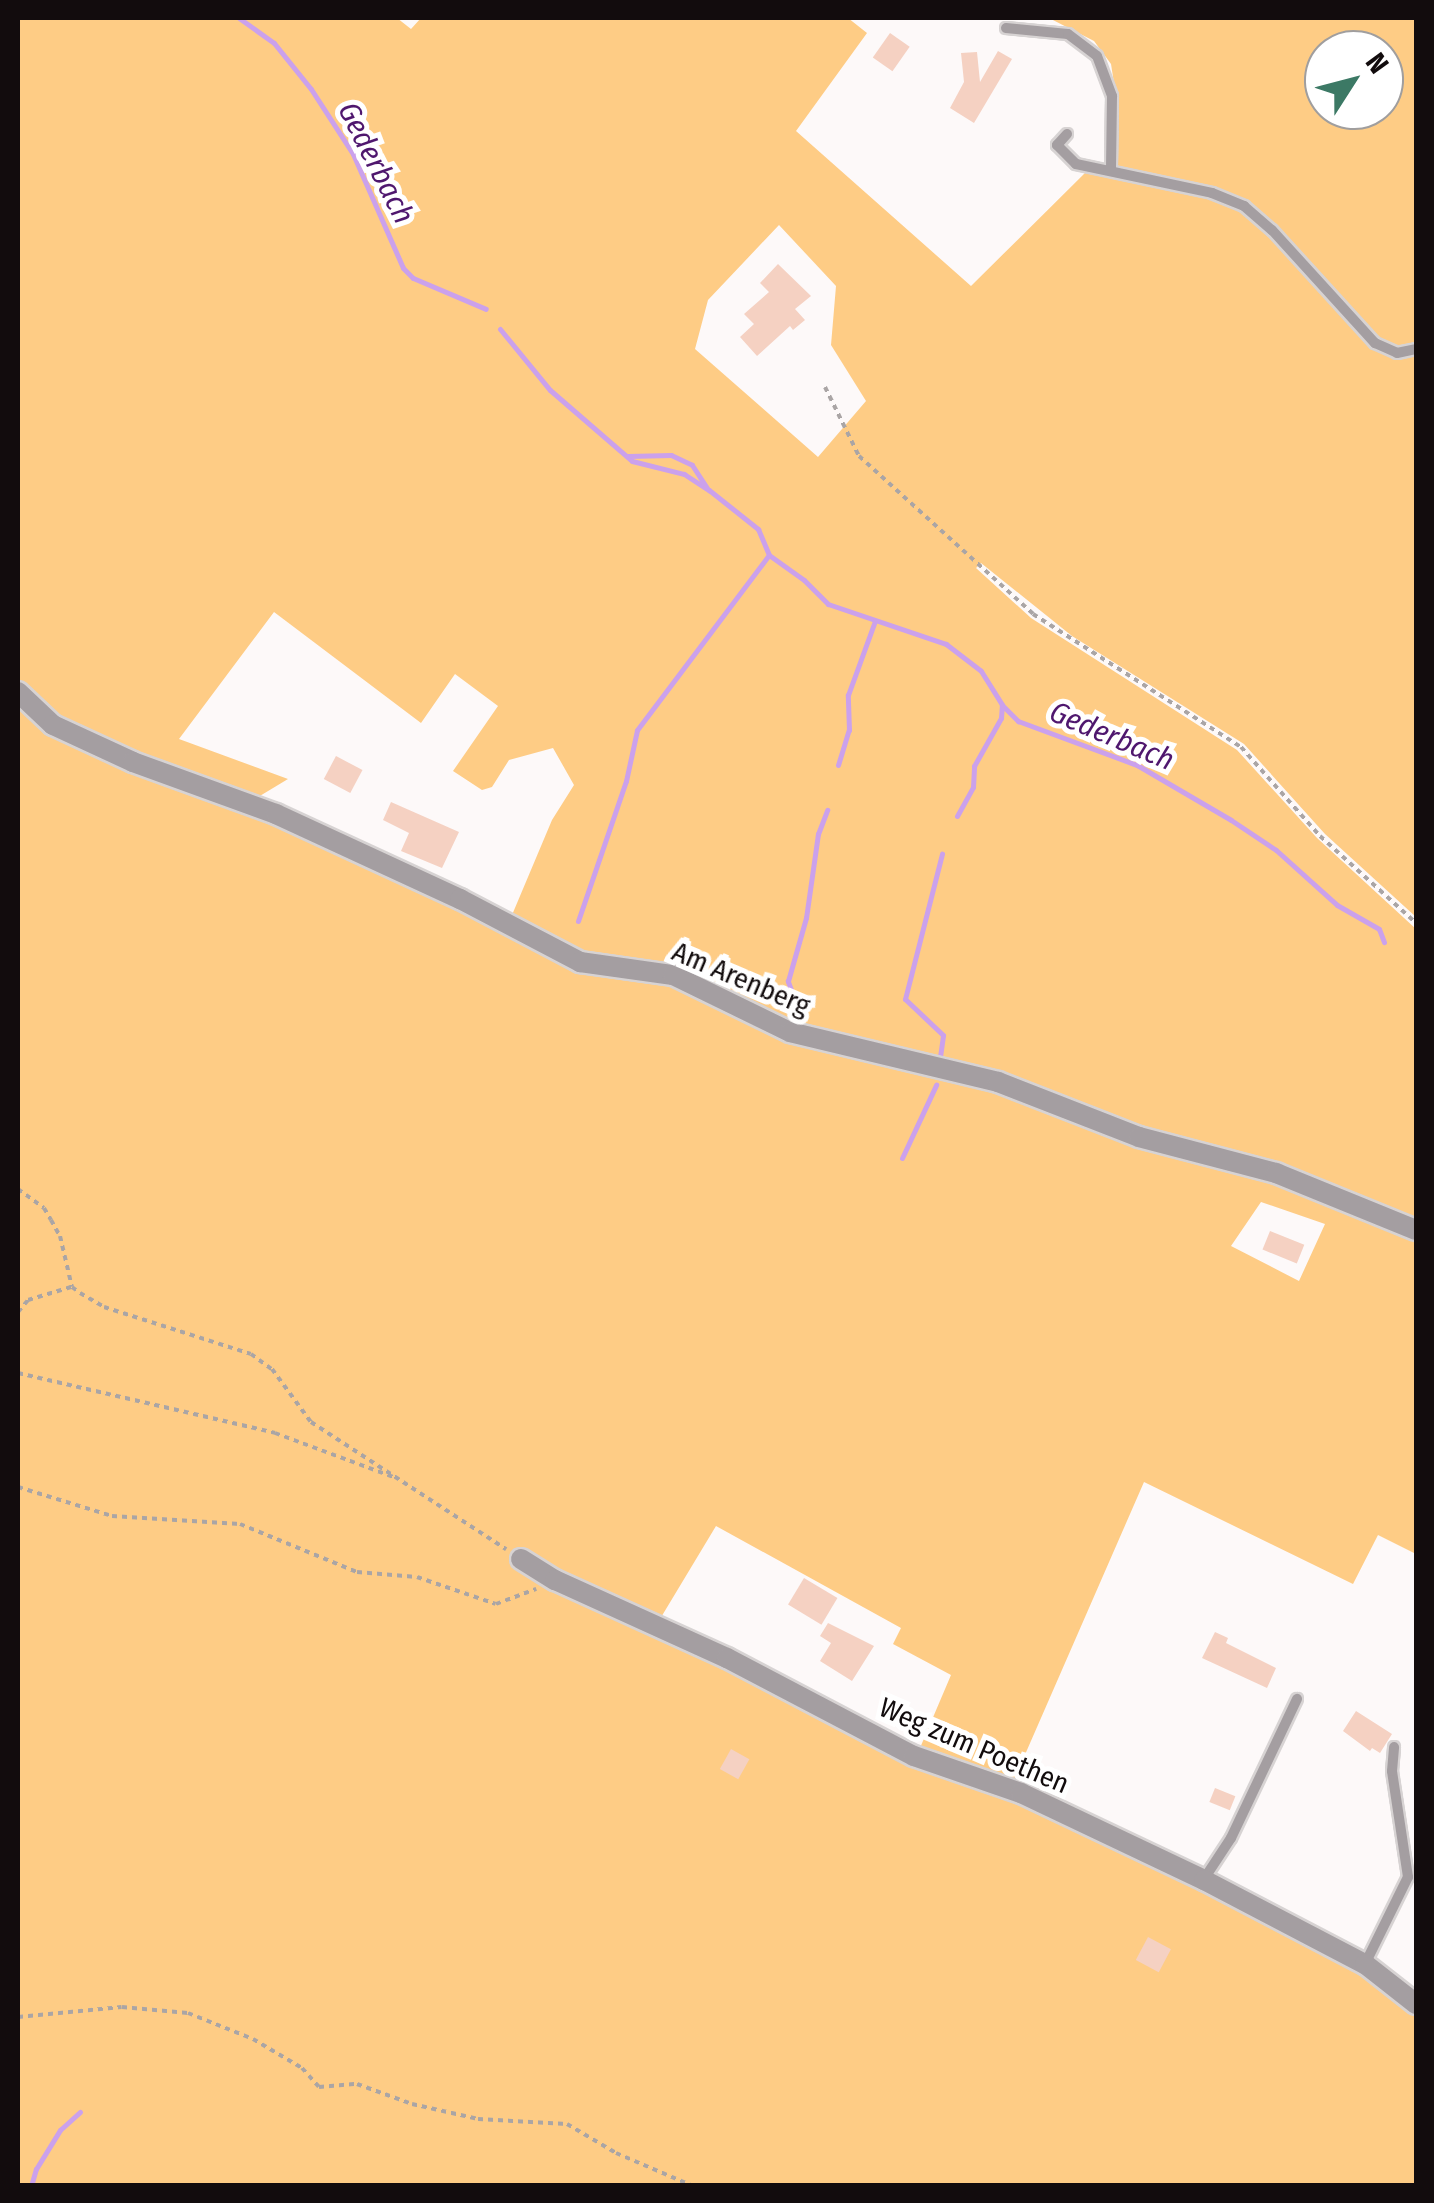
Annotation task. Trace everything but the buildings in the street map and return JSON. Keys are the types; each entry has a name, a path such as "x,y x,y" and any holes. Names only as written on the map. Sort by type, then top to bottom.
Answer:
{"street":[{"name":"Am Arenberg","path":"18,692 53,724 133,762 276,814 460,898 580,962 673,975 790,1032 998,1082 1138,1136 1276,1173 1416,1230"},
{"name":"Weg zum Poethen","path":"521,1559 555,1580 727,1658 914,1756 1021,1793 1204,1880 1365,1964 1416,2004"}],"lane":[{"path":"1006,28 1068,34 1097,56 1112,96 1111,171"},
{"path":"1067,134 1057,145 1076,164 1212,193 1244,206 1272,230 1375,343 1397,354 1416,349"},
{"path":"1204,1880 1231,1838 1298,1699"},
{"path":"1365,1964 1408,1877 1392,1770 1394,1747"}],"path":[{"path":"826,387 859,456 1034,614 1241,747 1320,836 1416,923"},
{"path":"18,1189 44,1208 60,1236 72,1287 104,1306 251,1354 272,1370 311,1422 521,1559"},
{"path":"18,1312 28,1300 72,1287"},
{"path":"18,1373 275,1433 404,1482"},
{"path":"18,1487 112,1516 240,1524 356,1572 417,1577 496,1604 555,1580"},
{"path":"18,2017 122,2006 188,2013 253,2039 302,2068 319,2087 357,2084 412,2104 478,2119 567,2124 616,2153 693,2186"}],"shaded area":[{"path":"18,18 397,18 411,29 421,18 848,18 867,33 796,131 971,286 1086,172 1212,197 1241,210 1270,233 1374,346 1396,358 1416,353 1416,917 1325,834 1244,744 1072,636 981,563 976,568 1031,618 1237,750 1317,838 1416,929 1416,1554 1378,1535 1353,1584 1144,1482 1013,1782 917,1755 951,1675 893,1644 901,1628 716,1526 660,1619 724,1665 867,1743 1038,1807 1363,1967 1416,2008 1416,2185 18,2185","holes":["779,225 836,286 831,345 866,401 818,457 695,349 708,300","274,612 421,723 455,674 498,706 453,771 482,790 492,787 509,760 553,748 574,785 552,820 512,915 453,885 438,893 250,802 288,779 179,739","1261,1202 1325,1224 1299,1281 1231,1246"]},
{"path":"1049,18 1416,18 1416,345 1398,350 1378,340 1246,204 1113,168 1116,96 1111,64 1094,41"}],"waterway":[{"name":"Gederbach","path":"239,18 274,43 311,89 353,154 403,268 413,278 486,309"},
{"name":"Gederbach","path":"500,329 550,390 632,461 684,474 709,490 758,529 769,555 804,580 828,604 946,644 981,671 1002,705 1018,721 1137,765 1231,820 1276,850 1337,905 1379,929 1384,942"},
{"path":"628,456 671,455 692,465 707,488"},
{"path":"578,921 626,781 637,730 769,555"},
{"path":"838,765 849,730 848,695 875,621"},
{"path":"957,816 973,787 974,766 1001,718 1002,705"},
{"path":"798,1009 788,981 806,918 818,834 827,810"},
{"path":"940,1057 943,1035 905,999 942,854"},
{"path":"902,1158 936,1085"},
{"path":"31,2186 36,2169 60,2130 80,2112"}]}
